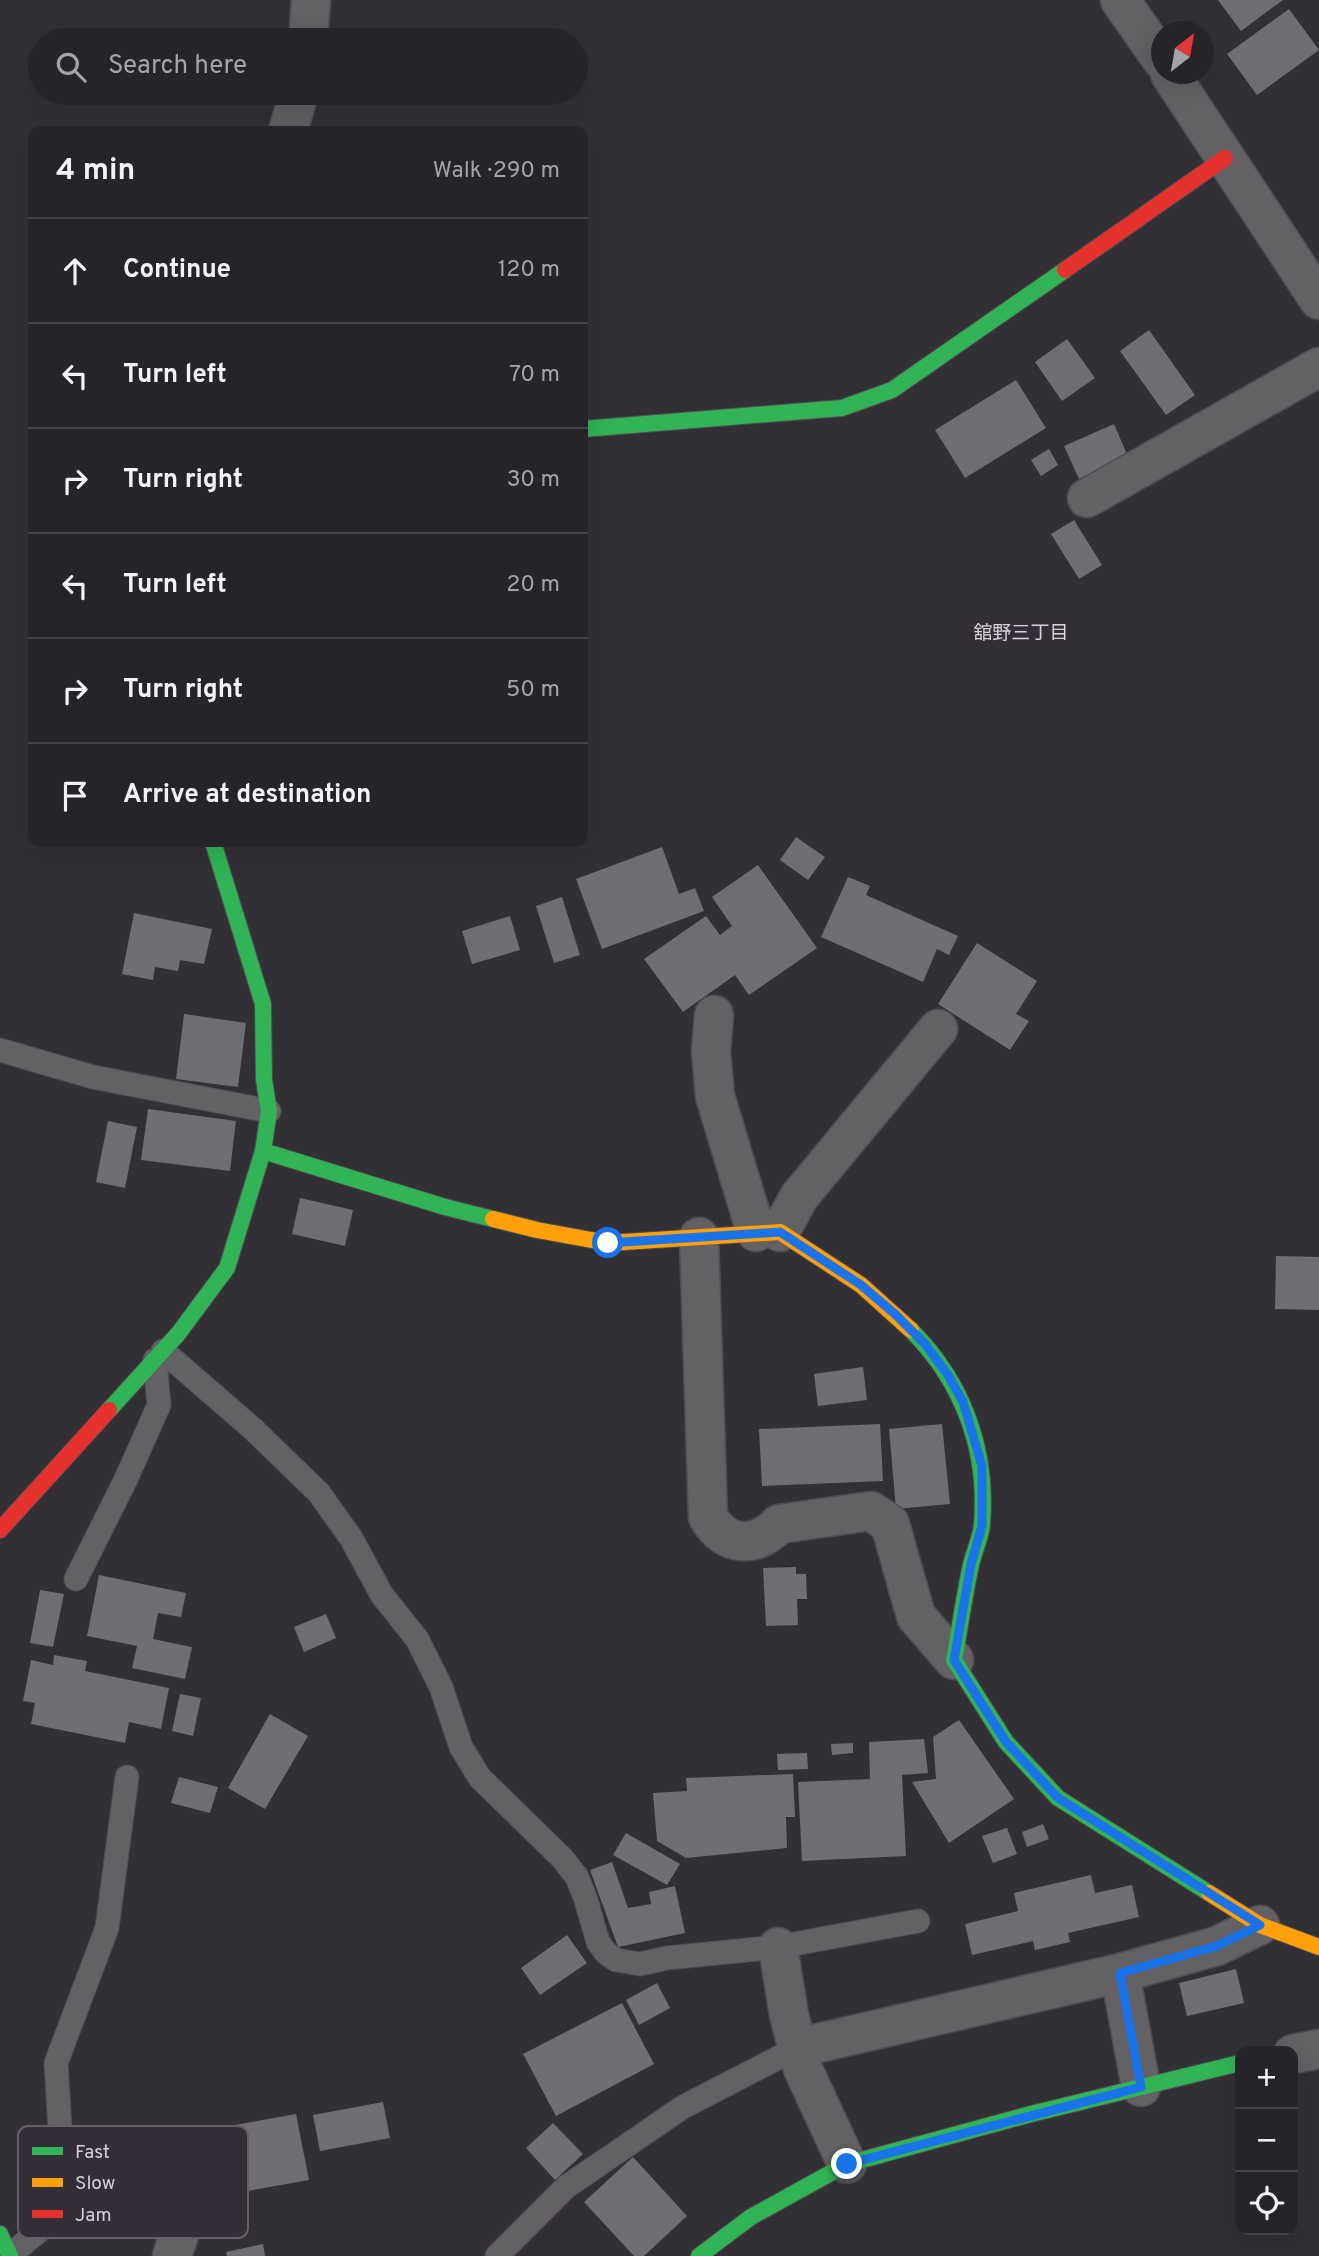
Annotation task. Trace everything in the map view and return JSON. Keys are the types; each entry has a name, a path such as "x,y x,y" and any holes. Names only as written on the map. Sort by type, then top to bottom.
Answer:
{"street":[{"path":"309,28 311,0"},
{"path":"1120,0 1151,45"},
{"path":"1177,84 1319,300"},
{"path":"289,126 296,105"},
{"path":"588,429 842,408 892,390 1226,158"},
{"path":"1087,498 1319,367"},
{"path":"0,1530 159,1355 228,1268 263,1151 270,1111 264,1080 263,1004 215,847"},
{"path":"713,1015 710,1052 715,1096 768,1232"},
{"path":"768,1232 938,1029"},
{"path":"263,1151 445,1207 537,1230 608,1243 768,1232 861,1285 925,1344 948,1375 963,1402 982,1466 982,1526 971,1564 954,1660"},
{"path":"699,1237 708,1517 715,1528 740,1542 751,1541 770,1533 779,1524 871,1511 890,1524 916,1616 954,1660 1006,1742 1058,1798 1260,1925 1319,1947"},
{"path":"797,2048 1120,1973 1217,1946 1260,1925"},
{"path":"778,1947 789,2015 803,2068 847,2164"},
{"path":"1120,1973 1141,2087"},
{"path":"1298,2052 1319,2049"},
{"path":"698,2256 751,2217 847,2164 1235,2064"},
{"path":"0,2234 10,2255"}],"lane":[{"path":"0,1050 93,1077 270,1111"},
{"path":"76,1579 159,1405 159,1355"},
{"path":"159,1355 253,1429 319,1493 351,1538 382,1594 417,1639 441,1687 461,1747 480,1777 562,1858 577,1877 598,1941 606,1953 616,1960 640,1964 667,1958 778,1947 918,1921"},
{"path":"59,2126 55,2063 107,1928 127,1777"},
{"path":"498,2256 566,2187 683,2108 797,2048"},
{"path":"10,2255 30,2238"}],"building":[{"path":"1218,0 1283,0 1241,31"},
{"path":"1289,9 1319,50 1257,95 1227,54"},
{"path":"1149,330 1195,395 1166,415 1120,351"},
{"path":"1067,339 1095,378 1062,401 1035,362"},
{"path":"1016,380 1046,428 965,478 935,430"},
{"path":"1114,424 1128,457 1079,479 1064,446"},
{"path":"1049,449 1058,465 1041,476 1031,460"},
{"path":"1074,520 1102,565 1079,579 1051,534"},
{"path":"796,837 825,857 808,880 780,860"},
{"path":"662,847 679,894 695,888 704,911 602,949 576,879"},
{"path":"758,865 817,948 749,995 735,975 683,1012 644,959 706,916 720,935 732,926 712,897"},
{"path":"848,877 870,886 866,895 958,936 949,955 937,949 923,982 821,937"},
{"path":"562,897 580,955 554,963 536,906"},
{"path":"134,913 212,929 204,964 180,960 178,971 155,967 153,980 122,974"},
{"path":"510,916 520,950 472,964 462,931"},
{"path":"977,943 1037,981 1016,1014 1029,1021 1010,1050 938,1004"},
{"path":"184,1014 246,1023 238,1087 176,1079"},
{"path":"148,1109 236,1121 230,1171 141,1160"},
{"path":"108,1121 137,1127 125,1188 96,1182"},
{"path":"300,1198 353,1210 345,1246 292,1234"},
{"path":"1276,1256 1319,1257 1319,1310 1275,1309"},
{"path":"863,1367 867,1400 818,1406 814,1374"},
{"path":"880,1424 883,1481 762,1486 759,1429"},
{"path":"942,1424 950,1504 896,1509 889,1429"},
{"path":"796,1567 796,1574 806,1574 807,1599 797,1599 798,1625 766,1626 763,1568"},
{"path":"99,1575 186,1593 181,1617 158,1613 153,1639 192,1647 185,1679 132,1668 137,1646 87,1636"},
{"path":"40,1590 64,1594 53,1647 30,1643"},
{"path":"326,1614 336,1638 304,1652 294,1627"},
{"path":"54,1655 87,1661 85,1671 169,1688 161,1729 129,1722 125,1743 31,1724 35,1703 23,1701 31,1660 53,1665"},
{"path":"180,1694 201,1698 193,1736 172,1731"},
{"path":"270,1714 308,1736 265,1809 228,1788"},
{"path":"959,1720 1014,1799 949,1843 912,1782 936,1779 933,1737"},
{"path":"924,1739 928,1773 902,1775 906,1856 802,1861 798,1782 870,1779 869,1742"},
{"path":"853,1743 853,1753 832,1755 831,1744"},
{"path":"807,1753 808,1769 778,1770 777,1754"},
{"path":"793,1774 795,1817 786,1817 787,1848 686,1858 657,1841 653,1793 687,1791 686,1778"},
{"path":"179,1777 218,1787 210,1813 171,1803"},
{"path":"1043,1824 1049,1839 1027,1847 1022,1832"},
{"path":"1007,1828 1017,1854 993,1863 982,1836"},
{"path":"626,1833 680,1864 667,1885 613,1855"},
{"path":"612,1862 628,1908 651,1904 649,1892 675,1886 685,1933 618,1947 590,1870"},
{"path":"1091,1875 1095,1893 1132,1885 1139,1917 1068,1933 1070,1942 1035,1950 1033,1941 972,1955 965,1924 1018,1911 1014,1893"},
{"path":"567,1935 587,1963 540,1995 521,1968"},
{"path":"1236,1969 1244,2003 1187,2016 1179,1983"},
{"path":"657,1983 670,2008 639,2025 626,2000"},
{"path":"622,2003 654,2064 556,2116 523,2054"},
{"path":"383,2102 390,2138 320,2151 313,2115"},
{"path":"296,2114 309,2180 248,2191 248,2126 230,2126"},
{"path":"553,2123 583,2154 555,2180 526,2148"},
{"path":"633,2157 687,2216 644,2256 634,2256 584,2202"},
{"path":"263,2244 265,2256 227,2256 226,2252"}],"traffic: fast":[{"path":"588,429 842,408 892,390 1065,270"},
{"path":"215,847 263,1004 264,1080 269,1111 263,1151 445,1207 493,1219"},
{"path":"109,1410 178,1334 227,1268 263,1151"},
{"path":"911,1330 945,1372 958,1395 976,1444 981,1470 981,1529 972,1560 954,1660 1006,1742 1058,1798 1209,1893"},
{"path":"699,2256 751,2217 847,2164 1031,2114 1235,2064"},
{"path":"0,2234 10,2256"}],"traffic: slow":[{"path":"493,1219 608,1243 780,1232 861,1285 911,1330"},
{"path":"1209,1893 1260,1925 1319,1947"}],"traffic: jam":[{"path":"1065,270 1225,158"},
{"path":"0,1530 109,1410"}],"district":[{"name":"舘野三丁目","path":"1021,634"}],"route":[{"path":"608,1243 715,1234 780,1232 861,1285 925,1344 948,1375 963,1402 974,1430 982,1466 982,1526 971,1564 954,1660 1006,1742 1058,1798 1260,1925 1217,1946 1120,1973 1141,2087 847,2164"}]}
